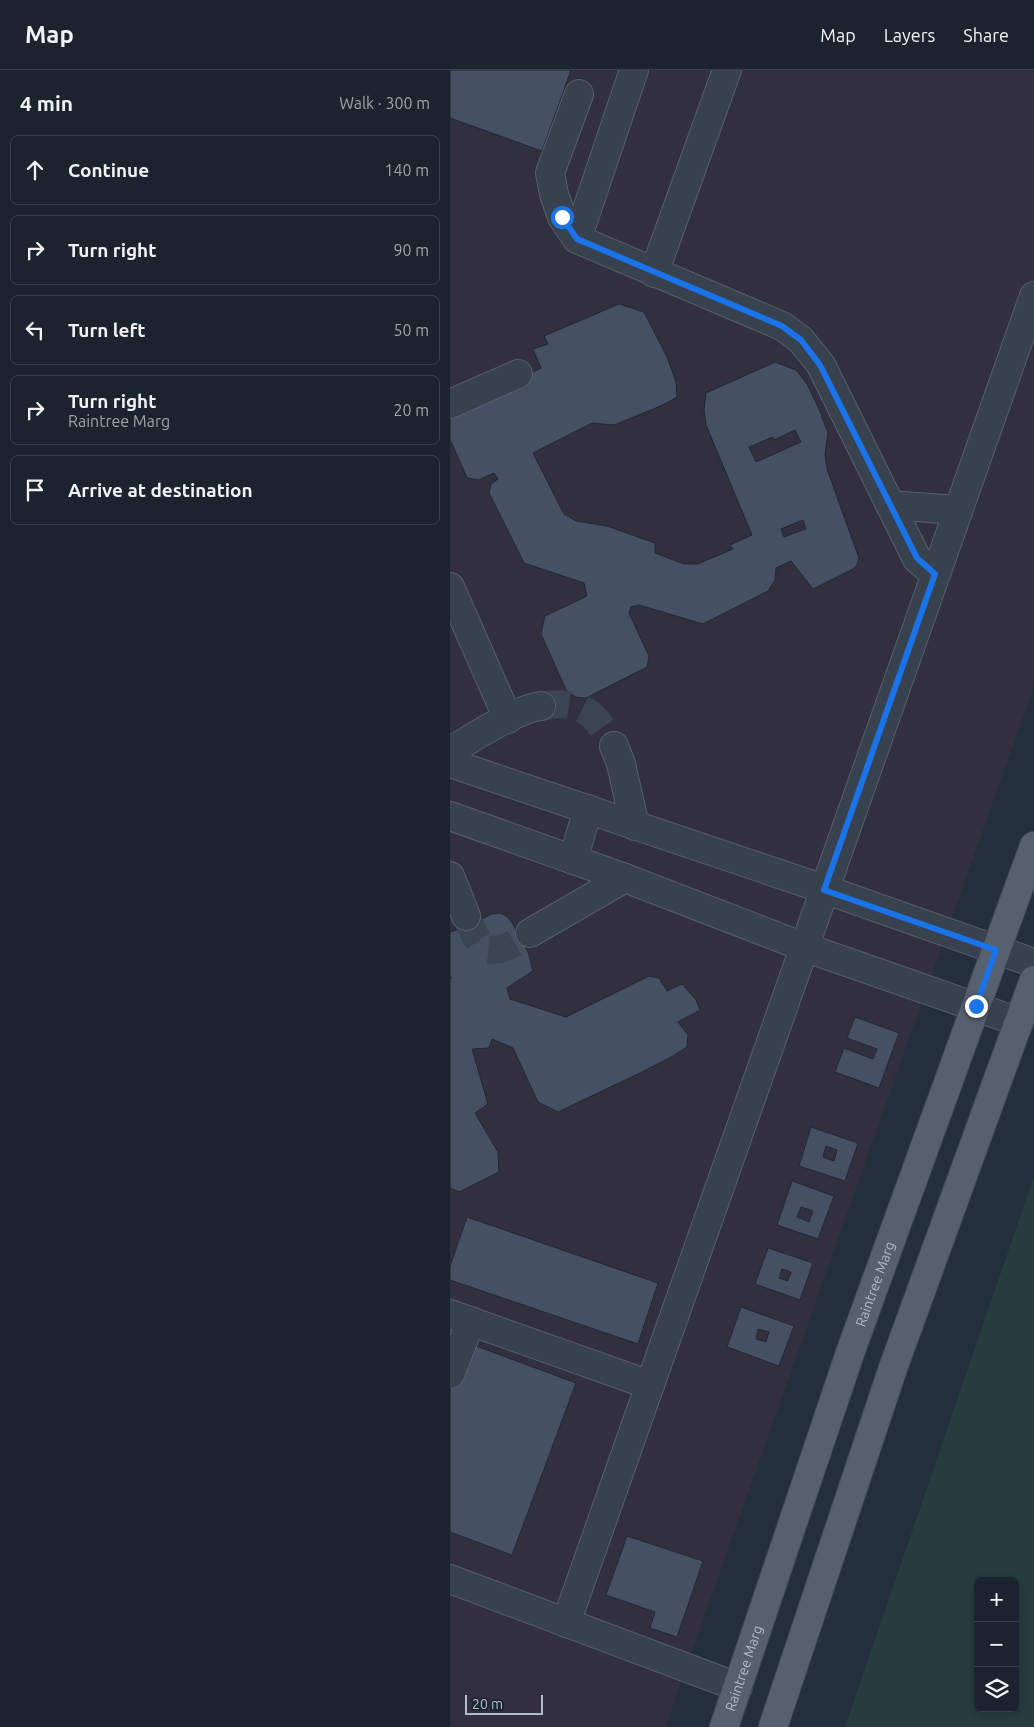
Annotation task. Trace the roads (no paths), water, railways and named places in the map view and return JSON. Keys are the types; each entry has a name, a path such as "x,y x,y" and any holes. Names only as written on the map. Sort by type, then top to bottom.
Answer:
{"main road":[{"name":"Raintree Marg","path":"724,1727 850,1353 1034,846"},
{"path":"773,1727 893,1368 1034,980"}],"lane":[{"path":"577,239 634,70"},
{"path":"654,273 727,70"},
{"path":"579,94 550,173 554,194 562,217 577,239 782,326 801,340 820,365 917,558 935,574"},
{"path":"566,1623 1034,296"},
{"path":"450,404 518,374"},
{"path":"890,506 957,510"},
{"path":"450,587 508,719"},
{"path":"450,751 508,719 534,707 541,706"},
{"path":"614,746 621,764 635,826"},
{"path":"450,763 1034,963"},
{"path":"573,860 588,809"},
{"path":"450,816 625,878 804,947 1020,1022"},
{"path":"450,876 466,916"},
{"path":"530,933 625,878"},
{"path":"450,1374 460,1317 650,1385"},
{"path":"450,1579 738,1687"}],"tunnel":[{"path":"541,706 567,705 586,711 600,724 614,746"},
{"path":"466,916 484,949 497,950 503,948 514,944 530,933"}]}
